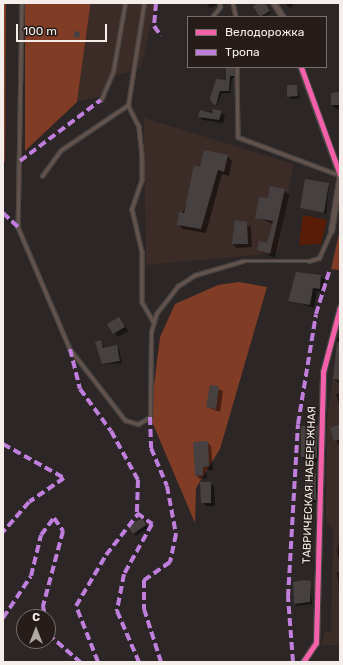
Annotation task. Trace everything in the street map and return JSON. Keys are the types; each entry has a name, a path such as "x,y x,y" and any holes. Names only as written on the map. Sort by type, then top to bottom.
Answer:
{"street":[{"path":"274,3 282,16"},
{"path":"301,68 340,175 331,232"},
{"name":"ТАВРИЧЕСКАЯ НАБЕРЕЖНАЯ","path":"303,662 316,643 323,372 340,306"}],"lane":[{"path":"22,3 18,227 70,349 126,420 138,424 150,418 154,323 156,314 178,286 195,275 243,261 309,262 319,258 331,232"},
{"path":"101,100 113,72 125,3"},
{"path":"144,3 128,105 139,127 142,155 142,180 132,209 142,252 142,302 154,323"},
{"path":"213,16 220,7 219,3"},
{"path":"233,3 236,16"},
{"path":"237,68 238,137 340,175"},
{"path":"42,176 61,150 128,105"}],"shaded area":[{"path":"3,3 6,3 5,162 3,162"},
{"path":"25,3 90,3 90,7 77,102 25,151"},
{"path":"90,3 153,3 155,6 141,68 117,75 101,96 77,102"},
{"path":"144,118 293,164 278,253 146,265"},
{"path":"303,215 327,220 321,244 299,245"},
{"path":"340,229 340,267 339,270 331,269"},
{"path":"239,282 267,287 220,449 196,488 195,523 150,417 160,337 175,304 218,285"},
{"path":"340,326 340,645 321,645 325,632 331,632 333,529 326,521 327,420"}],"building":[{"path":"258,3 265,3 270,11 259,16 253,6"},
{"path":"75,31 80,32 79,38 73,37"},
{"path":"226,68 234,68 234,76 230,76 229,91 220,91 216,105 213,104 210,99 216,79 226,80"},
{"path":"287,85 297,85 298,96 287,97"},
{"path":"340,92 340,105 331,105 331,93"},
{"path":"213,109 222,111 219,120 198,117 200,110 212,113"},
{"path":"204,150 228,155 224,172 218,170 201,229 177,225 179,212 184,213 194,165 200,167"},
{"path":"305,179 329,183 324,213 300,208"},
{"path":"270,186 285,189 270,254 257,250 259,241 267,243 273,221 255,218 259,197 268,198"},
{"path":"235,220 247,222 248,244 232,244"},
{"path":"296,272 321,275 320,289 313,288 310,305 288,301"},
{"path":"119,317 125,327 113,334 107,324"},
{"path":"101,340 103,348 117,345 120,361 102,364 95,342"},
{"path":"337,342 340,342 340,380 333,379"},
{"path":"210,385 219,386 216,409 206,407"},
{"path":"340,424 340,439 334,441 330,428"},
{"path":"301,426 318,426 317,458 301,457"},
{"path":"208,441 209,466 203,467 203,475 195,476 193,442"},
{"path":"305,472 316,473 316,500 304,500"},
{"path":"200,482 211,482 211,503 201,503"},
{"path":"142,518 146,525 133,534 128,527"},
{"path":"304,580 311,581 310,602 294,604 293,582"}],"marked path":[{"path":"156,3 154,26 161,36"},
{"path":"20,161 101,100"},
{"path":"3,213 18,227"},
{"path":"293,662 288,597 298,424 316,314 329,272"},
{"path":"70,349 80,389 111,431 138,480 137,513 152,524 124,574 117,611 139,662"},
{"path":"150,417 151,448 167,486 176,534 170,562 144,580 144,609 161,662"},
{"path":"3,444 64,478 29,502 3,532"},
{"path":"98,662 76,606 106,555 138,514"},
{"path":"3,618 31,576 41,535 54,518 63,531 43,606 44,609"},
{"path":"56,641 80,662"}],"cycle path":[{"path":"301,68 340,175"},
{"path":"303,662 316,643 323,372 340,307"}]}
